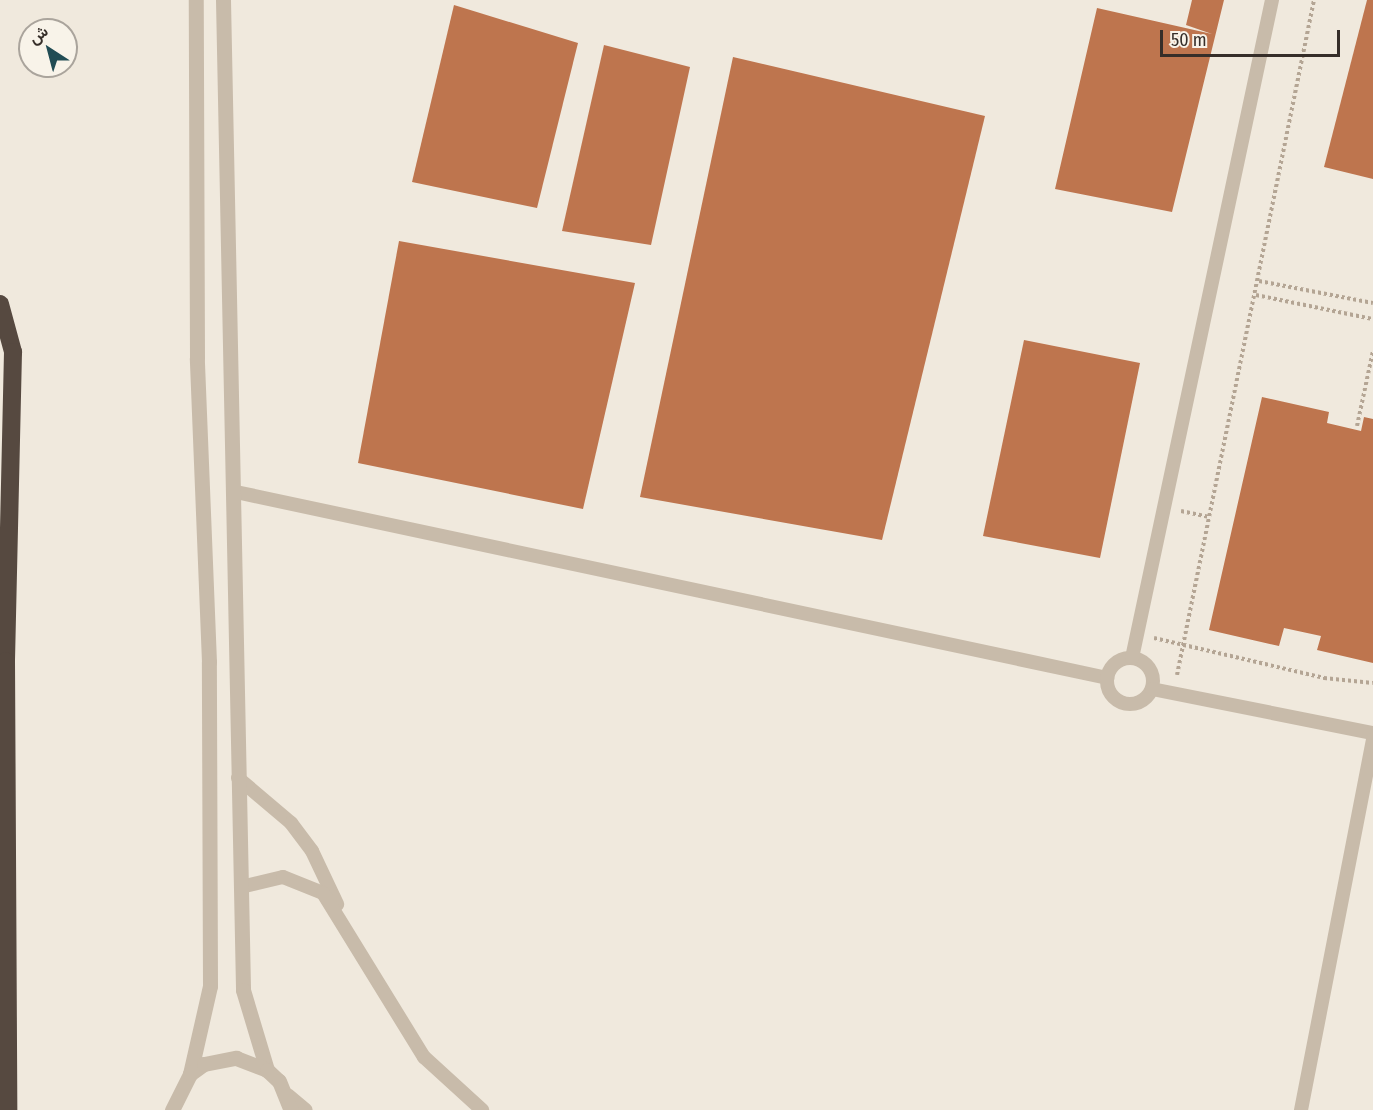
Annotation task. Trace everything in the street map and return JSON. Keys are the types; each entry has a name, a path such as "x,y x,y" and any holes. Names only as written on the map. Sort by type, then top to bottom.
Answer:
{"highway":[{"path":"0,304 13,352 6,661 8,1110"}],"street":[{"path":"172,1110 190,1074 210,986 209,662 196,358 196,0"},
{"path":"223,0 236,492 238,778 243,990 267,1070 289,1103 305,1110"},
{"path":"190,1074 204,1064 236,1058 267,1070"}],"lane":[{"path":"1132,658 1272,0"},
{"path":"236,492 1107,678"},
{"path":"1107,678 1118,660 1132,658 1147,665 1152,689"},
{"path":"1107,678 1114,698 1128,704 1142,700 1152,689"},
{"path":"1152,689 1373,733"},
{"path":"1301,1110 1373,740"},
{"path":"238,778 266,798 305,842 341,915 424,1057 482,1110"},
{"path":"241,887 268,878 297,880 323,893 341,915"}],"path":[{"path":"1173,694 1256,296 1314,0"},
{"path":"1259,281 1373,303"},
{"path":"1256,296 1373,319"},
{"path":"1357,426 1373,351"},
{"path":"1165,507 1209,517"},
{"path":"1137,634 1324,678 1373,683"}],"building":[{"path":"1192,0 1224,0 1172,212 1055,189 1097,8 1212,34 1186,25"},
{"path":"1367,0 1373,0 1373,179 1324,167"},
{"path":"454,5 578,43 537,208 412,182"},
{"path":"604,45 690,67 651,245 562,231"},
{"path":"733,57 985,116 882,540 640,497"},
{"path":"399,241 635,283 583,509 358,463"},
{"path":"1024,340 1140,363 1100,558 983,536"},
{"path":"1262,397 1329,412 1327,423 1361,431 1364,417 1373,419 1373,663 1317,650 1321,636 1284,628 1279,646 1209,630"}]}
